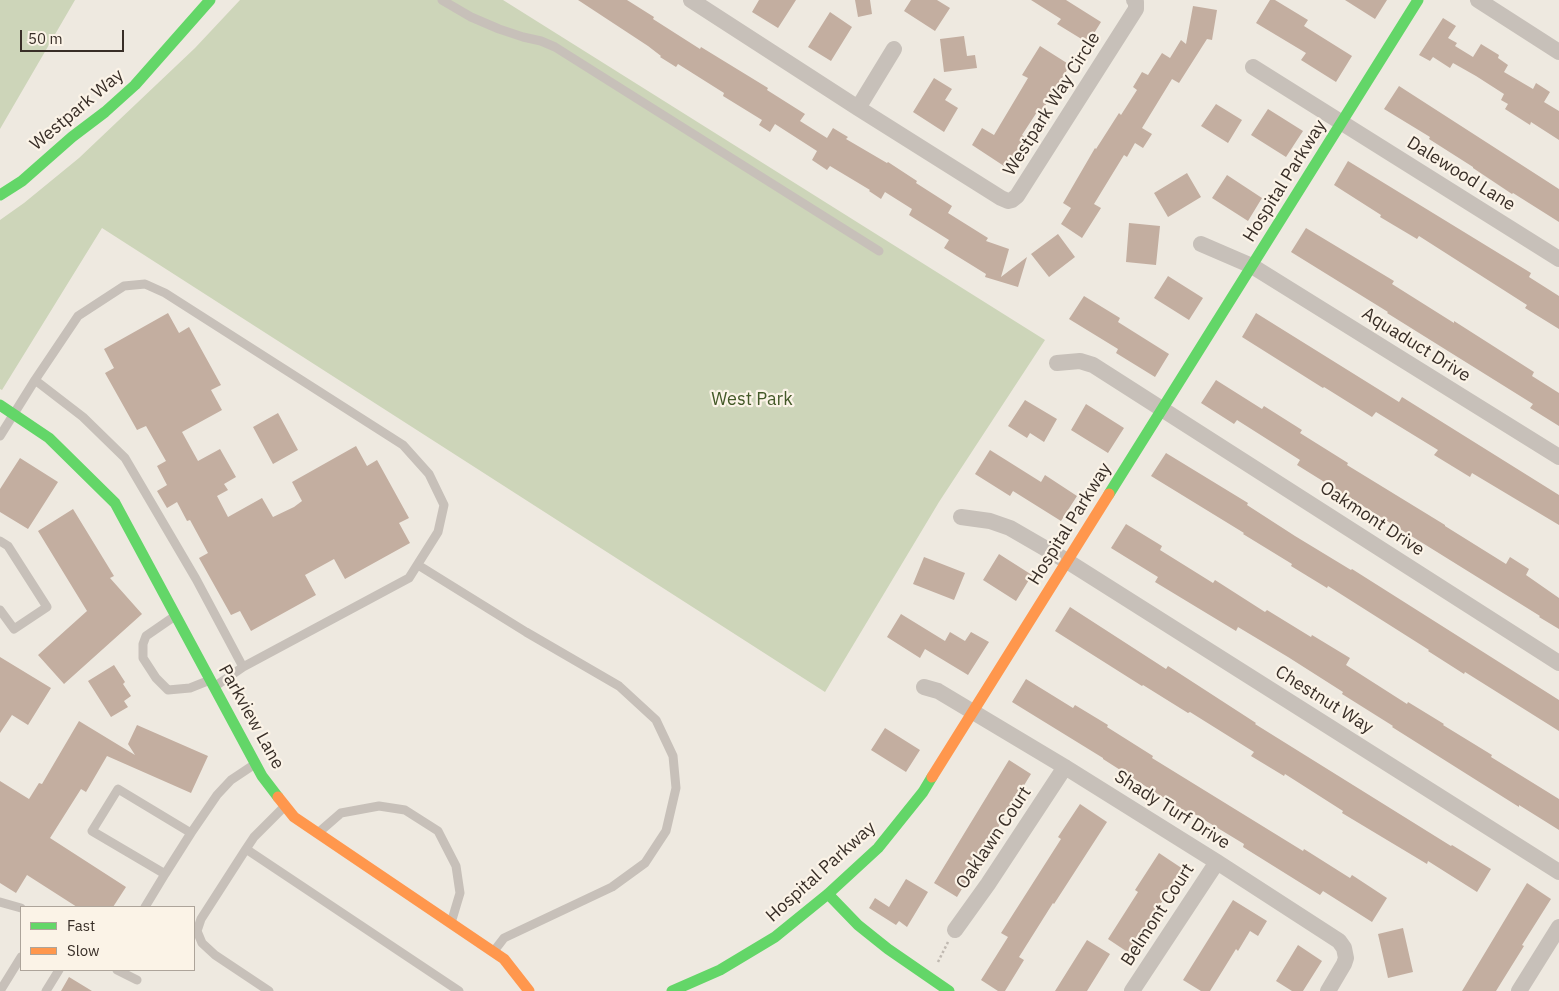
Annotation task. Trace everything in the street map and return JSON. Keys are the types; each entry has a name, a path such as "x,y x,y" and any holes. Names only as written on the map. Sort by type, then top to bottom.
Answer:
{"street":[{"name":"Westpark Way","path":"0,195 22,181 136,85 210,0"},
{"name":"Westpark Way Circle","path":"701,3 858,108 1008,201 1018,196 1136,9 1136,2 1134,0"},
{"name":"Hospital Parkway","path":"672,991 720,970 775,937 828,894 878,848 924,792 1418,0"},
{"path":"1478,0 1559,52"},
{"path":"858,108 894,50"},
{"name":"Dalewood Lane","path":"1253,67 1559,260"},
{"name":"Aquaduct Drive","path":"1201,244 1252,266 1559,458"},
{"name":"Oakmont Drive","path":"1057,363 1080,361 1093,365 1559,663"},
{"name":"Parkview Lane","path":"0,405 49,438 115,503 255,764 294,817 504,958 530,991"},
{"name":"Chestnut Way","path":"961,517 990,521 1010,528 1068,561 1559,872"},
{"name":"Shady Turf Drive","path":"924,687 938,691 974,711 1340,941 1346,958 1328,991"},
{"name":"Oaklawn Court","path":"954,930 988,884 1065,767"},
{"name":"Belmont Court","path":"1132,991 1217,862"},
{"path":"828,894 858,925 888,949 948,991"},
{"path":"1520,991 1559,927"}],"lane":[{"path":"442,0 471,17 499,30 555,46 879,251"},
{"path":"0,436 78,316 124,286 145,284 165,293 403,445 429,474 444,505 438,532 409,578 392,589 212,683 168,690 156,678 143,658 142,644 146,636 176,615"},
{"path":"35,380 84,417 125,458 196,579 243,667"},
{"path":"0,541 8,546 47,607 14,629 0,610"},
{"path":"418,564 526,632 619,686 656,720 673,756 676,788 666,830 645,864 612,887 504,938 494,951"},
{"path":"146,906 217,795 231,780 255,764"},
{"path":"165,874 92,831 118,789 191,833"},
{"path":"269,991 215,954 202,943 196,931 201,919 254,837 285,806"},
{"path":"318,833 341,813 379,806 405,810 438,831 456,866 460,894 451,923"},
{"path":"246,849 458,991"},
{"path":"0,902 20,908"},
{"path":"0,991 20,959"},
{"path":"46,991 58,971"},
{"path":"119,971 137,980"}],"path":[{"path":"929,978 954,930"}],"green space":[{"path":"0,0 75,0 0,129"},
{"name":"West Park","path":"240,0 503,0 1045,340 939,502 825,692 102,228 2,390 0,389 0,220 79,158 195,48"}],"building":[{"path":"578,0 627,0 700,49 701,47 768,88 767,90 805,114 800,121 827,138 833,128 848,137 846,139 888,162 952,206 948,213 988,238 986,241 1009,249 1001,277 1027,257 1018,287 985,277 986,274 944,248 949,240 909,215 912,209 885,192 881,199 870,190 830,166 827,170 812,160 817,151 775,124 770,132 759,125 762,120 723,96 724,93 678,64 676,67 660,57 648,46"},
{"path":"759,0 796,0 778,28 752,12"},
{"path":"855,0 870,0 872,14 858,17"},
{"path":"911,0 937,0 950,8 935,31 904,11"},
{"path":"1031,0 1066,0 1101,22 1088,43 1057,24 1061,19"},
{"path":"1270,0 1275,0 1308,20 1304,26 1352,56 1336,82 1301,60 1306,53 1256,23"},
{"path":"1345,0 1387,0 1375,19"},
{"path":"1193,6 1217,10 1212,40 1207,39 1179,83 1172,79 1142,128 1152,134 1143,148 1135,143 1127,157 1124,155 1094,204 1101,208 1082,238 1061,224 1071,208 1063,203 1095,148 1119,113 1121,115 1137,90 1133,87 1142,72 1148,75 1162,53 1170,58 1181,40 1186,44"},
{"path":"830,12 852,27 831,61 808,47"},
{"path":"1443,18 1456,26 1448,38 1457,43 1455,46 1473,57 1481,44 1499,55 1498,58 1508,65 1504,72 1533,89 1536,83 1550,92 1544,102 1559,111 1559,140 1531,122 1530,125 1505,109 1508,104 1501,100 1504,94 1476,76 1453,63 1450,68 1433,57 1430,61 1419,55"},
{"path":"964,36 967,56 975,55 977,68 944,72 940,39"},
{"path":"1040,46 1070,65 1040,114 1037,112 1022,135 1026,138 1007,168 972,145 982,128 994,135 1028,78 1022,75"},
{"path":"934,78 952,89 945,100 958,108 944,132 913,112"},
{"path":"1399,86 1559,189 1559,222 1512,194 1429,139 1430,137 1384,109"},
{"path":"1216,104 1242,120 1228,143 1201,126"},
{"path":"1268,109 1303,131 1286,157 1251,135"},
{"path":"1348,161 1531,273 1529,277 1559,296 1559,329 1525,308 1527,305 1419,236 1417,239 1380,217 1381,215 1334,185"},
{"path":"1187,173 1201,197 1168,217 1154,193"},
{"path":"1227,175 1262,198 1248,221 1212,198"},
{"path":"1129,223 1160,226 1156,265 1126,262"},
{"path":"1306,228 1394,281 1392,284 1534,372 1532,376 1559,393 1559,426 1530,408 1533,404 1291,252"},
{"path":"1058,234 1075,257 1049,277 1031,254"},
{"path":"1168,276 1203,298 1189,320 1154,298"},
{"path":"1084,296 1120,318 1118,322 1169,354 1155,377 1116,353 1118,349 1069,319"},
{"path":"168,313 179,333 189,327 221,385 211,390 222,410 182,432 198,461 220,449 236,477 224,484 228,490 217,496 228,517 262,498 273,517 294,507 302,501 292,482 356,446 367,466 377,460 409,518 399,523 410,543 345,579 334,559 305,575 316,595 251,631 240,611 231,615 199,558 208,553 190,520 187,521 177,502 167,508 157,491 167,485 157,466 166,461 146,426 137,430 105,373 114,368 104,349"},
{"path":"1256,313 1399,402 1402,397 1559,495 1559,525 1472,473 1470,477 1434,455 1438,450 1376,412 1372,417 1242,337"},
{"path":"1216,380 1262,409 1264,406 1302,430 1300,433 1348,463 1347,465 1506,564 1510,557 1529,569 1526,575 1559,598 1559,629 1297,465 1300,460 1237,420 1234,424 1201,403"},
{"path":"1025,400 1057,419 1044,442 1030,433 1027,438 1008,426"},
{"path":"1086,404 1124,428 1108,453 1071,430"},
{"path":"278,413 298,450 273,464 253,427"},
{"path":"990,450 1041,482 1045,475 1077,496 1061,521 1013,491 1010,496 975,474"},
{"path":"1166,453 1248,503 1247,505 1295,536 1352,569 1559,700 1559,731 1465,672 1464,674 1328,586 1327,588 1291,566 1292,564 1244,533 1151,476"},
{"path":"20,458 58,482 28,529 0,512 0,489"},
{"path":"73,509 114,576 110,578 142,614 64,684 38,655 87,611 38,531"},
{"path":"1126,524 1162,546 1160,550 1213,583 1215,580 1265,612 1267,610 1350,658 1346,665 1407,704 1408,702 1444,724 1492,755 1491,757 1559,799 1559,830 1392,727 1342,694 1343,692 1288,657 1238,627 1236,631 1155,582 1158,577 1111,548"},
{"path":"999,554 1032,575 1016,601 983,580"},
{"path":"924,557 965,573 954,600 913,584"},
{"path":"1070,607 1166,669 1168,666 1255,724 1491,869 1477,892 1428,861 1427,864 1342,813 1343,811 1285,774 1284,776 1251,756 1254,752 1190,712 1188,713 1142,686 1055,631"},
{"path":"901,614 945,641 950,632 965,641 971,632 989,642 968,675 925,649 920,658 887,637"},
{"path":"0,657 51,688 28,725 12,715 0,733"},
{"path":"114,665 131,696 124,701 128,707 111,717 88,681"},
{"path":"1026,679 1073,708 1075,705 1108,725 1107,727 1153,756 1152,758 1303,851 1304,849 1350,878 1352,875 1387,898 1372,922 1323,891 1320,895 1243,847 1244,844 1188,810 1186,812 1012,702"},
{"path":"79,721 135,755 128,744 137,725 208,756 191,793 107,756 86,792 81,789 50,838 126,887 114,906 75,906 27,875 16,893 0,883 0,781 29,799 39,783 42,784"},
{"path":"885,728 920,750 906,772 871,750"},
{"path":"1009,760 1031,774 957,897 934,883"},
{"path":"1080,804 1107,822 1019,957 1024,960 1005,991 998,991 981,980 1008,937 1001,933 1061,839 1058,837"},
{"path":"1159,853 1183,869 1129,953 1108,939 1138,892 1135,890"},
{"path":"906,879 928,892 907,927 899,921 896,925 869,908 875,898 889,907"},
{"path":"1527,883 1551,899 1522,945 1524,946 1496,991 1462,991"},
{"path":"1233,900 1267,921 1258,936 1250,931 1238,951 1236,949 1210,991 1201,991 1183,980"},
{"path":"1403,928 1413,972 1388,978 1378,934"},
{"path":"1087,940 1110,954 1087,991 1055,991"},
{"path":"1298,945 1322,961 1303,991 1292,991 1276,981"},
{"path":"69,977 92,991 61,991"}],"traffic: fast":[{"path":"0,195 22,181 135,85 210,0"},
{"path":"1109,494 1418,0"},
{"path":"0,405 49,438 115,503 262,776 278,797"},
{"path":"672,991 720,970 775,937 828,894 878,848 923,792 932,777"},
{"path":"828,894 858,925 888,949 949,991"}],"traffic: slow":[{"path":"932,777 1109,494"},
{"path":"278,797 294,817 504,959 529,991"}]}
